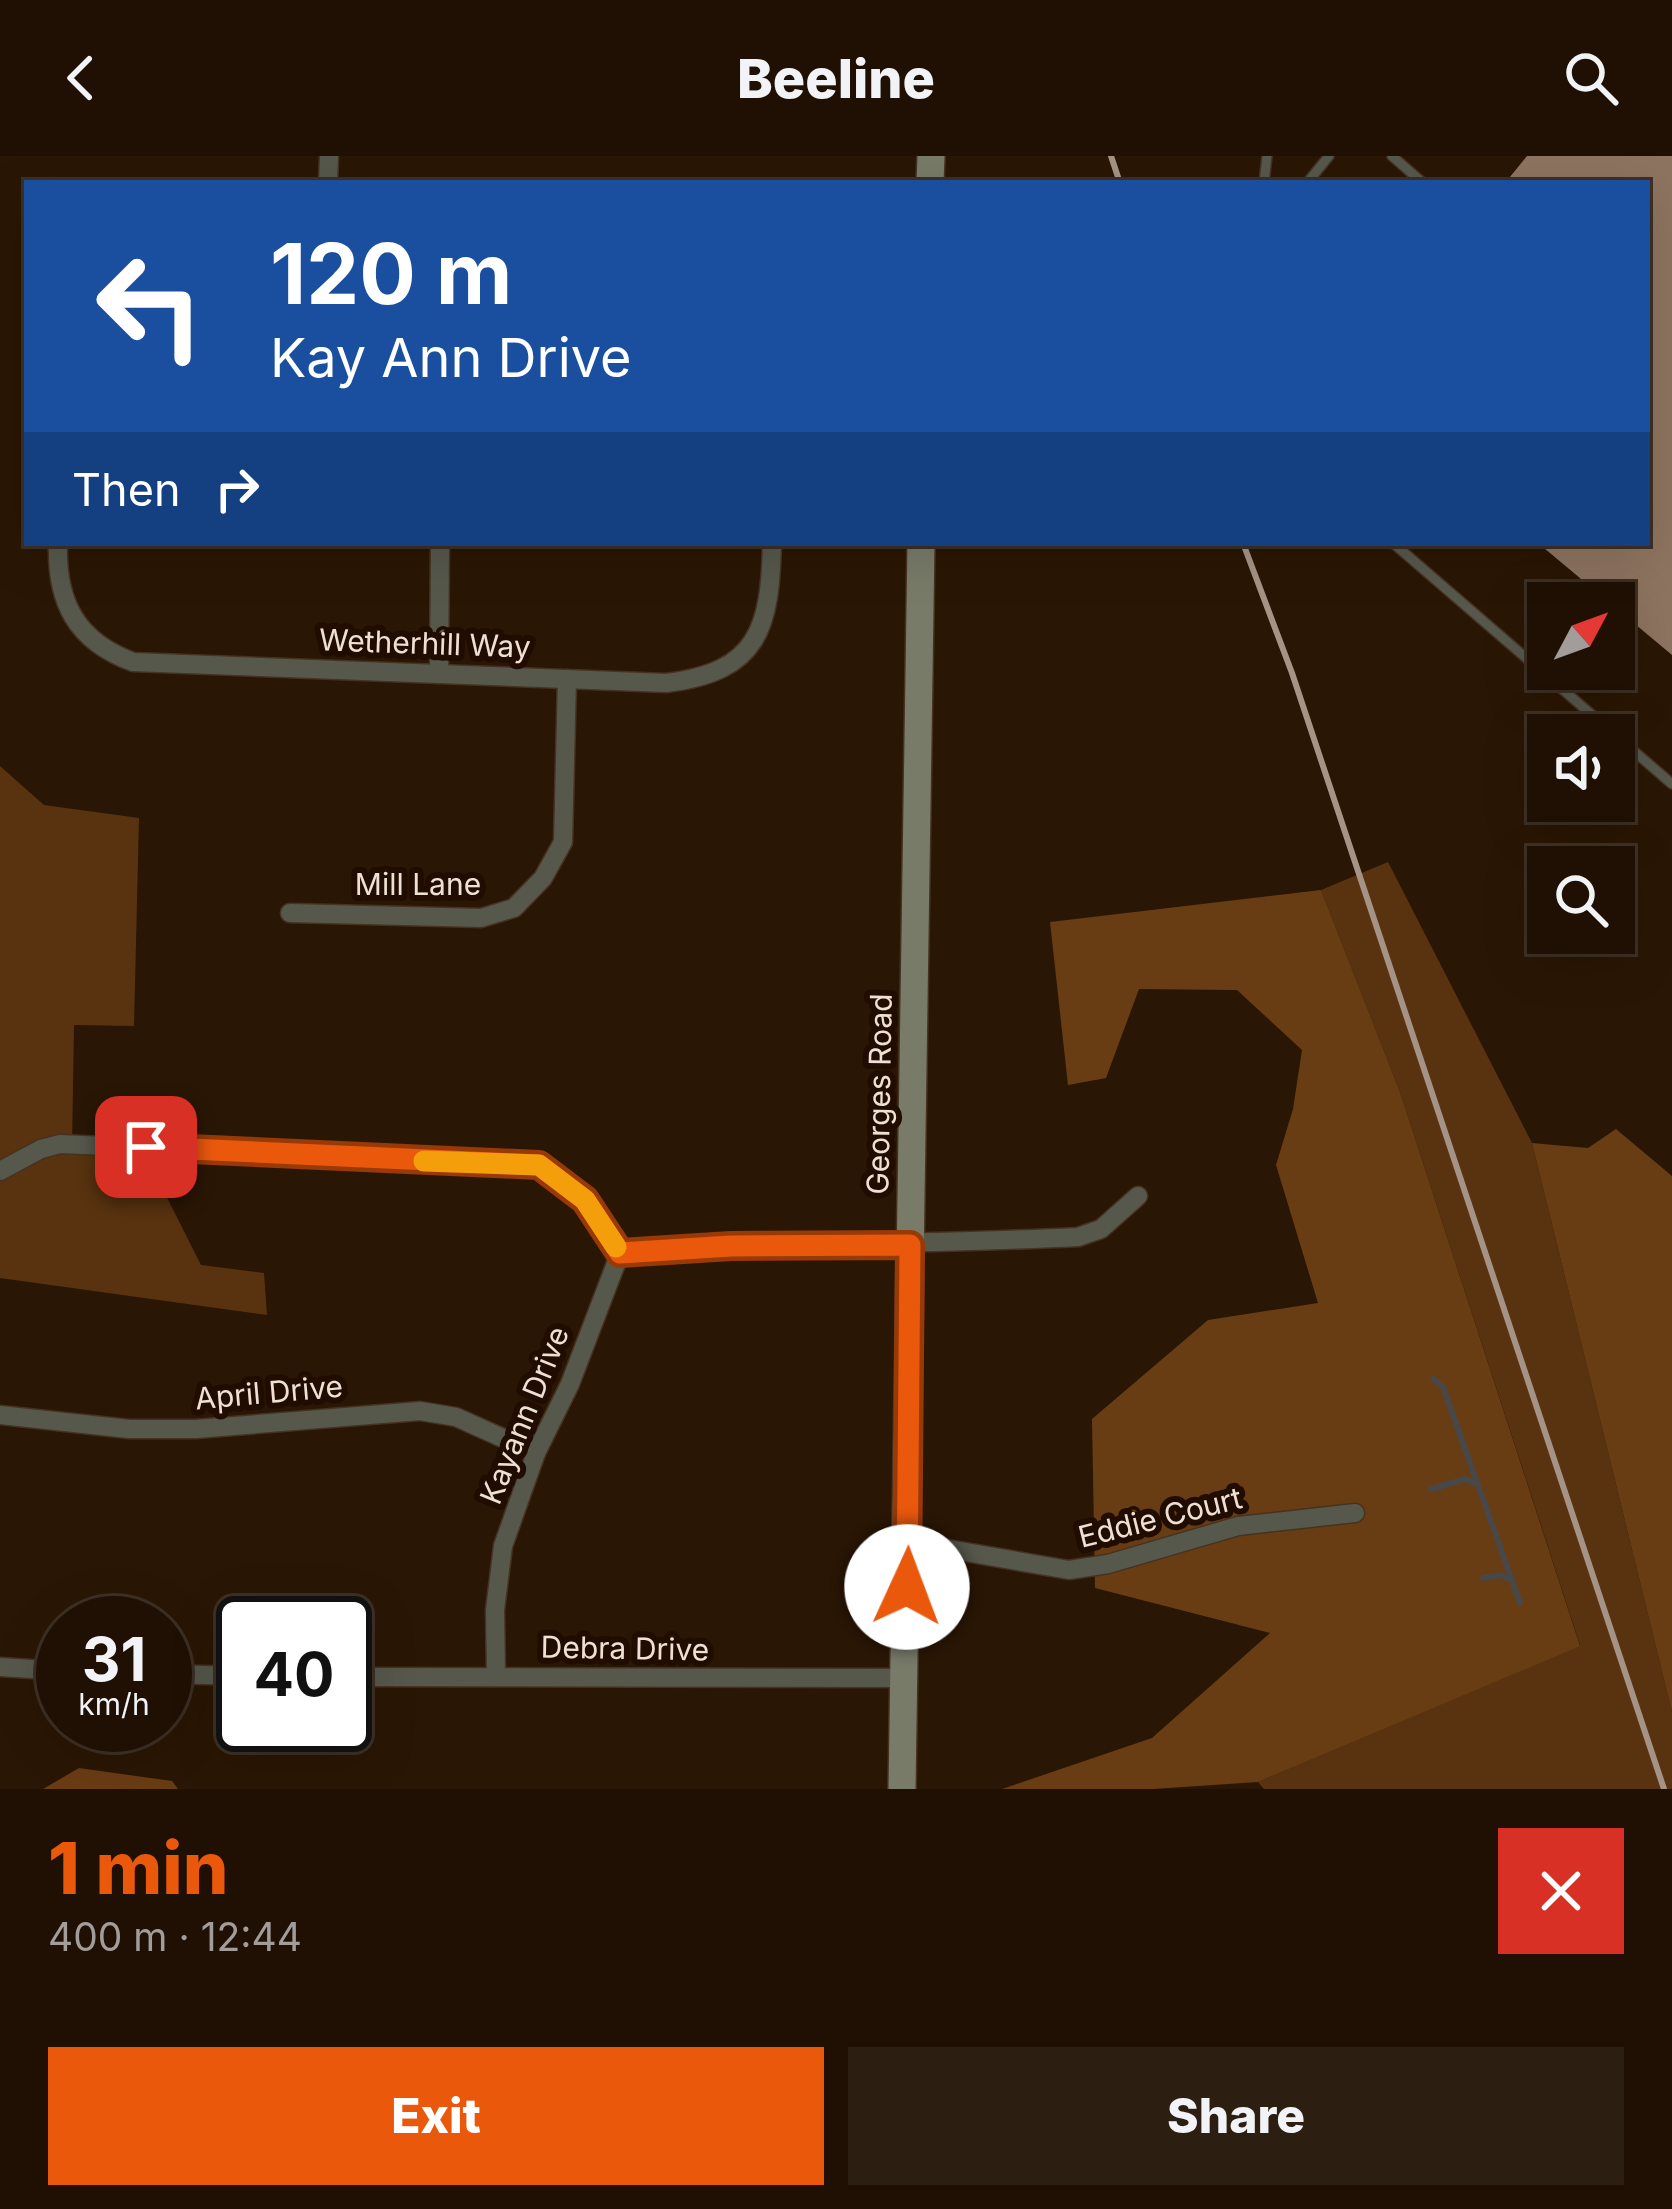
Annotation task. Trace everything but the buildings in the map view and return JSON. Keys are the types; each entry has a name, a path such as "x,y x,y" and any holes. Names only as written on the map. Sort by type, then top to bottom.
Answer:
{"street":[{"name":"Wetherhill Way","path":"58,546 57,570 70,610 106,652 133,662 666,683 704,679 744,652 760,628 771,594 772,546"},
{"path":"439,674 440,546"},
{"name":"Georges Road","path":"902,1789 921,546"},
{"name":"Mill Lane","path":"290,913 481,918 514,908 543,878 563,842 567,679"},
{"path":"0,1171 60,1144 539,1165 585,1200 620,1253 1078,1237 1101,1229 1138,1196"},
{"name":"Kayann Drive","path":"496,1675 495,1610 503,1546 536,1453 570,1384 620,1253"},
{"name":"April Drive","path":"0,1415 129,1429 196,1430 419,1411 456,1417 536,1453"},
{"name":"Eddie Court","path":"908,1542 1070,1570 1108,1564 1238,1526 1355,1513"},
{"path":"0,1667 36,1669"},
{"name":"Debra Drive","path":"372,1677 904,1678"}],"lane":[{"path":"1309,180 1329,156"},
{"path":"1392,156 1420,180"},
{"path":"1396,546 1672,784"}],"shaded area":[{"path":"0,766 44,805 139,818 134,1026 74,1025 72,1148 144,1152 201,1265 264,1273 267,1315 0,1278"},
{"path":"1388,862 1532,1143 1672,1712 1672,1789 1264,1789 1258,1782 1580,1645 1400,1092 1321,890"},
{"path":"1321,890 1400,1092 1580,1646 1258,1782 1153,1789 1002,1789 1152,1738 1270,1633 1095,1588 1092,1419 1208,1320 1318,1303 1276,1165 1293,1109 1302,1050 1237,990 1139,989 1106,1078 1068,1085 1050,922"},
{"path":"1616,1129 1672,1176 1672,1712 1532,1143 1588,1148"},
{"path":"79,1768 172,1781 178,1789 43,1789"}],"waterway":[{"path":"1433,1379 1443,1387 1520,1603"},
{"path":"1431,1489 1465,1479 1477,1484"},
{"path":"1483,1578 1499,1575 1512,1580"}],"railway":[{"path":"1111,156 1119,180"},
{"path":"1244,546 1292,673 1664,1789"}],"slow traffic":[{"path":"424,1161 539,1165 585,1200 616,1247"}],"route":[{"path":"146,1147 539,1165 585,1200 620,1253 731,1246 910,1245 907,1587"}]}
